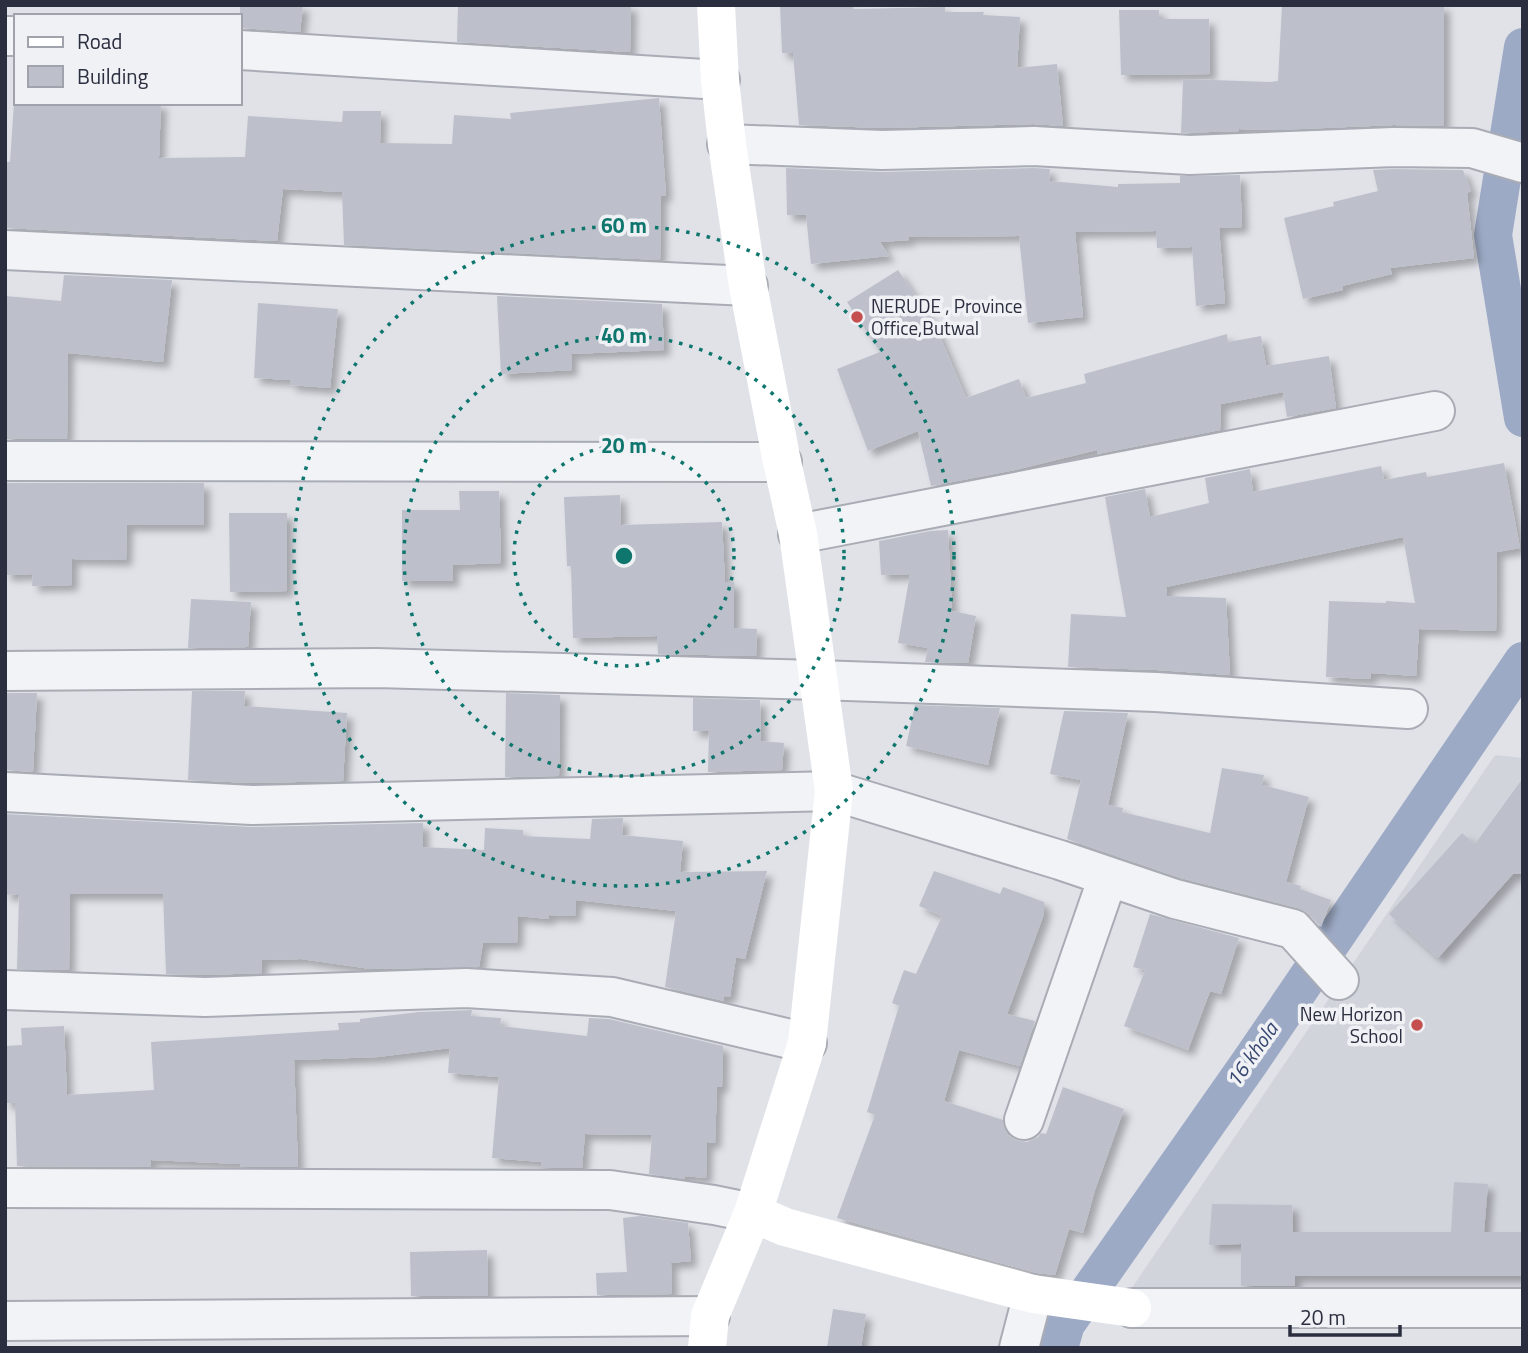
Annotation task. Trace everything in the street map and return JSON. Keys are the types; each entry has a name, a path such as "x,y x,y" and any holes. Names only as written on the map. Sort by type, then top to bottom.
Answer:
{"street":[{"path":"5,1321 709,1332 752,1213 807,1044 834,791 798,534 748,286 727,144 716,5"},
{"path":"242,50 720,80"},
{"path":"727,144 882,150 1034,146 1190,156 1394,147 1472,148 1523,163"},
{"path":"5,250 748,286"},
{"path":"798,534 1435,411"},
{"path":"5,461 782,462"},
{"path":"5,671 376,668 1156,692 1408,709"},
{"path":"5,792 252,805 834,791 1060,860 1175,899 1293,929 1339,980"},
{"path":"1024,1120 1108,877"},
{"path":"5,990 205,997 466,988 612,996 807,1044"},
{"path":"5,1188 610,1190 752,1213 785,1227 1044,1296 1132,1308 1523,1308"},
{"path":"1019,1348 1044,1296"}],"shaded area":[{"name":"New Horizon School","path":"1495,755 1523,758 1523,1293 1129,1292"}],"building":[{"path":"240,5 303,5 300,32 242,28"},
{"path":"458,5 631,5 630,52 457,42"},
{"path":"780,5 853,5 853,9 945,7 945,12 984,12 983,15 1020,17 1017,68 1057,64 1063,126 1033,124 882,128 799,125 793,53 782,53"},
{"path":"1282,5 1444,5 1444,126 1239,129 1181,133 1183,79 1278,81"},
{"path":"1119,10 1159,10 1159,19 1209,19 1210,74 1121,75"},
{"path":"659,98 666,195 661,196 660,260 344,245 342,192 283,189 277,241 5,228 5,162 10,162 14,103 161,105 159,158 245,157 248,116 342,122 343,111 381,111 380,143 452,144 454,115 511,119 510,113"},
{"path":"786,168 883,172 1034,168 1050,169 1049,181 1118,187 1118,184 1180,183 1180,176 1240,175 1242,227 1219,228 1225,303 1196,306 1192,247 1157,248 1156,231 1075,232 1083,317 1028,323 1019,236 909,237 909,240 880,242 889,256 811,264 806,215 787,215"},
{"path":"1373,170 1463,170 1471,191 1467,193 1474,258 1390,268 1392,274 1342,286 1343,290 1303,299 1284,218 1334,206 1333,202 1378,191"},
{"path":"898,270 936,327 966,398 1019,379 1026,398 1086,383 1084,374 1227,334 1228,342 1261,336 1266,366 1329,356 1336,408 1287,417 1283,392 1221,404 1220,430 1097,454 1097,450 1015,470 931,486 918,431 868,451 837,369 880,352 847,302"},
{"path":"64,275 172,280 163,362 68,353 67,439 5,439 5,296 61,301"},
{"path":"497,296 662,304 664,350 571,354 572,370 501,374"},
{"path":"258,303 338,309 330,388 290,385 291,380 254,378"},
{"path":"1504,463 1520,548 1497,552 1496,631 1419,629 1416,676 1371,673 1371,679 1326,677 1329,601 1415,603 1403,537 1166,587 1167,596 1226,598 1230,675 1068,667 1071,614 1126,617 1105,497 1145,489 1150,517 1209,503 1205,478 1250,469 1253,492 1381,466 1384,480 1426,472 1427,477"},
{"path":"5,483 204,483 204,525 127,525 126,560 72,559 72,585 32,586 33,574 5,575"},
{"path":"459,491 499,491 501,563 453,565 453,581 402,581 402,510 460,510"},
{"path":"620,495 621,525 722,522 725,582 734,582 734,628 757,629 756,656 658,654 657,636 573,638 571,566 567,566 564,497"},
{"path":"229,513 287,513 287,591 230,592"},
{"path":"948,530 952,611 976,616 968,663 925,662 928,648 898,643 910,574 881,575 879,541"},
{"path":"191,599 251,602 248,647 188,648"},
{"path":"192,691 245,691 244,706 347,713 343,781 252,783 188,780"},
{"path":"5,693 37,693 33,772 5,770"},
{"path":"506,693 560,695 559,776 505,777"},
{"path":"693,698 760,700 761,741 784,743 782,770 708,772 709,731 693,731"},
{"path":"915,705 1000,708 988,765 906,746"},
{"path":"1064,711 1128,713 1108,805 1123,808 1122,812 1210,833 1222,768 1264,775 1262,785 1309,797 1286,882 1331,900 1321,927 1309,914 1298,908 1181,878 1067,839 1081,780 1050,774"},
{"path":"1523,778 1523,874 1513,874 1438,958 1389,914 1462,833 1475,844"},
{"path":"5,814 252,827 423,823 423,847 484,850 485,828 523,830 523,836 590,839 592,819 623,818 622,835 683,841 680,872 767,871 745,959 736,957 730,997 724,996 724,1001 665,987 676,911 576,900 575,916 549,915 549,919 518,916 517,943 483,943 479,967 371,969 301,959 262,960 262,973 205,975 166,974 163,894 70,894 69,970 17,969 19,894 5,895"},
{"path":"934,871 1000,894 1003,887 1044,902 1044,914 1007,1014 1035,1021 1020,1066 959,1050 944,1101 1003,1120 1008,1135 1027,1142 1041,1133 1046,1134 1063,1087 1124,1109 1095,1190 1083,1233 1069,1229 1055,1275 1037,1273 837,1218 875,1115 867,1112 899,1006 892,1003 904,970 916,974 942,916 919,906"},
{"path":"1150,914 1239,938 1221,994 1210,991 1188,1050 1124,1026 1145,970 1133,967"},
{"path":"472,1010 471,1016 501,1018 500,1026 587,1036 589,1018 609,1019 723,1046 722,1087 717,1087 715,1143 707,1142 706,1178 684,1176 685,1179 649,1174 652,1135 585,1134 582,1168 541,1168 541,1162 492,1158 499,1077 448,1073 450,1048 378,1057 294,1060 298,1167 240,1167 240,1164 151,1160 151,1167 17,1166 15,1103 5,1103 5,1046 22,1045 21,1028 64,1026 67,1095 154,1090 151,1042 339,1030 338,1023 360,1022 360,1019 419,1012"},
{"path":"1454,1182 1488,1184 1484,1232 1523,1232 1523,1276 1295,1276 1295,1286 1241,1286 1241,1244 1209,1245 1212,1204 1292,1205 1293,1232 1451,1232"},
{"path":"640,1216 688,1223 691,1261 671,1263 672,1294 597,1295 596,1273 627,1272 623,1218"},
{"path":"487,1250 488,1296 411,1296 410,1252"},
{"path":"833,1309 866,1314 861,1348 827,1348"}],"waterway":[{"name":"16 khola","path":"1523,47 1493,235 1523,418"},
{"name":"16 khola","path":"1059,1348 1066,1324 1250,1062 1523,661"}],"place":[{"name":"NERUDE , Province Office,Butwal","path":"857,317"},
{"name":"New Horizon School","path":"1417,1025"}]}
